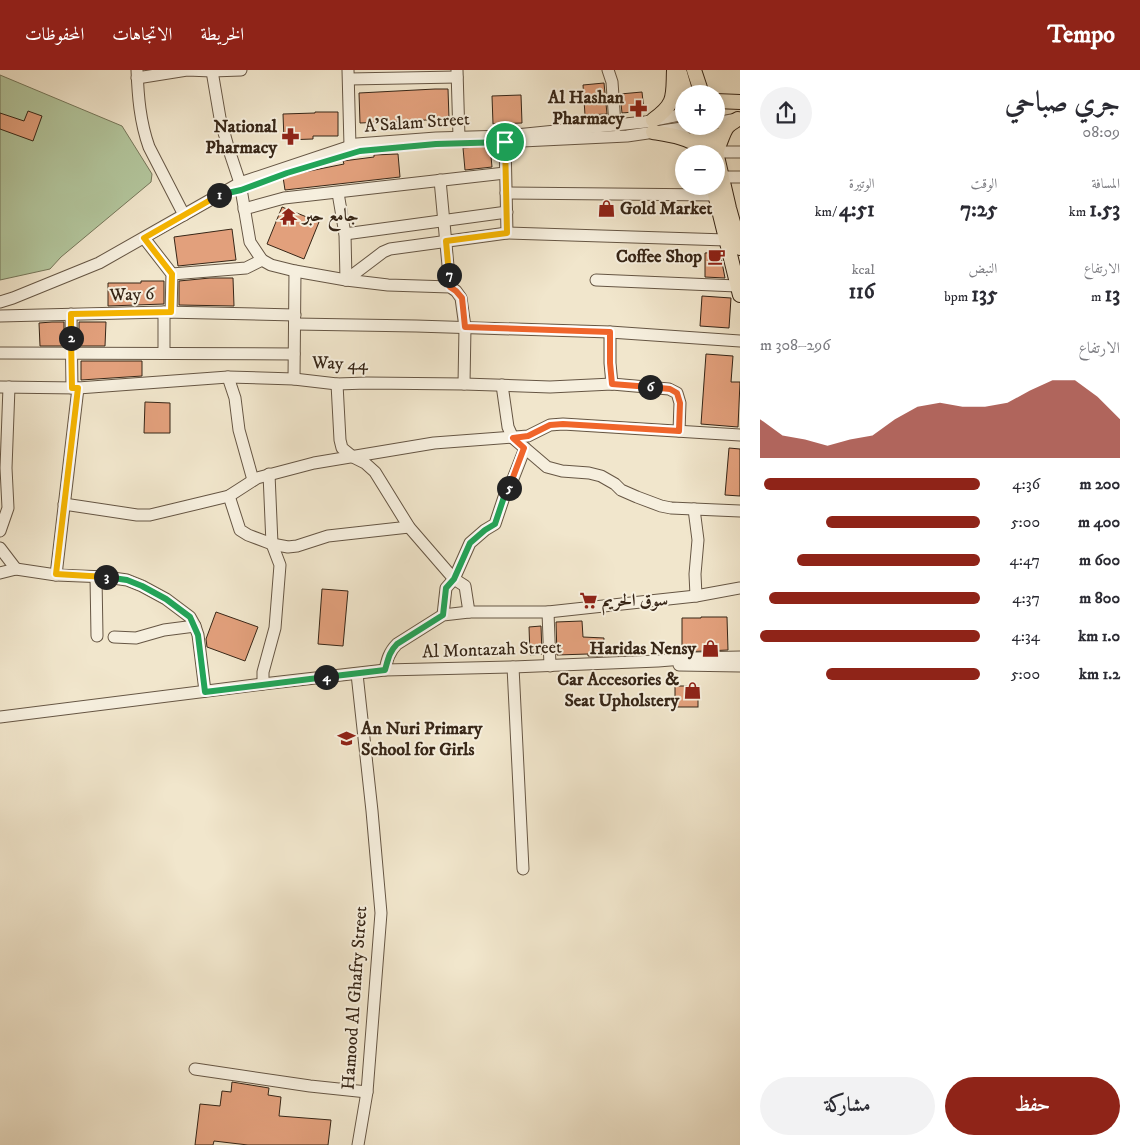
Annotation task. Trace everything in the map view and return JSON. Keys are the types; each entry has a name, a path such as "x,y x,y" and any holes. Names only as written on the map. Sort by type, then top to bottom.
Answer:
{"main road":[{"path":"674,70 674,94 671,102 653,126 693,141 699,145"},
{"path":"679,70 683,85"},
{"path":"716,145 721,142 728,125 740,111 725,105"},
{"path":"720,195 736,242"},
{"path":"724,195 735,209 739,291"}],"street":[{"path":"184,215 147,141 141,114 137,74 187,70 241,70"},
{"path":"608,70 612,82 615,125"},
{"path":"212,71 220,118 241,186 250,242 262,260 271,265 295,271 346,280 388,285 450,287 462,298 465,327 464,384"},
{"path":"350,146 349,75 457,73 459,137"},
{"path":"725,109 740,111"},
{"path":"725,118 740,111"},
{"name":"A'Salam Street","path":"241,186 360,151 436,144 627,136 675,117"},
{"name":"A'Salam Street","path":"0,302 99,263 220,194 350,146 459,137 506,136 615,125 675,126"},
{"path":"505,142 507,233"},
{"path":"725,152 740,152"},
{"path":"244,209 284,198 505,173"},
{"path":"725,183 740,177"},
{"path":"440,180 450,287"},
{"path":"506,193 675,187"},
{"path":"338,193 344,234 346,280"},
{"path":"344,234 507,212"},
{"path":"346,280 383,252 390,249 507,233 736,242"},
{"path":"144,238 172,274 164,353"},
{"path":"172,274 246,268 262,260"},
{"path":"294,379 295,271"},
{"path":"596,280 739,291"},
{"name":"Way 6","path":"0,316 168,312 465,327 610,332 740,341"},
{"path":"56,574 75,388 71,353 71,314"},
{"path":"610,332 612,384"},
{"path":"0,353 294,354"},
{"path":"228,377 235,398 240,430 253,480"},
{"name":"Way 44","path":"4,387 75,388 228,377 294,379 337,384 464,384 550,387 612,384 670,389 677,393 680,403 679,431"},
{"path":"337,384 342,448 375,472 409,526 454,579 465,586 469,612"},
{"path":"502,385 508,427 513,438 547,468 601,476 621,490 671,508 740,511"},
{"path":"0,531 8,508 4,387"},
{"path":"64,504 150,515 229,496 253,480 314,463 434,443 528,436 550,425 563,424 740,435"},
{"path":"443,615 446,588 454,579 470,543 495,524 524,448"},
{"path":"263,684 263,672 275,628 280,576 280,565 272,544 269,474"},
{"path":"229,496 240,530 248,536 288,547 328,536 409,526"},
{"path":"694,509 698,540 695,574 696,596"},
{"path":"0,548 16,569"},
{"path":"0,573 16,569 127,580 166,599 190,617 195,626 198,635 205,692"},
{"path":"96,576 97,636"},
{"path":"385,670 388,656 397,644 443,615 469,612 548,612 696,596 740,588"},
{"path":"548,612 550,666"},
{"path":"114,638 136,638 164,630 195,626"},
{"name":"Al Montazah Street","path":"0,717 385,670 550,666 740,657"},
{"name":"Al Montazah Street","path":"658,661 680,665 740,666"},
{"path":"512,667 523,869"},
{"name":"Hamood Al Ghafry Street","path":"357,674 381,913 366,1092 358,1145"},
{"path":"195,1069 310,1086 366,1092"}],"green space":[{"path":"0,75 122,126 152,174 151,182 61,257 50,269 0,280"}],"building":[{"path":"604,83 607,114 585,115 583,85"},
{"path":"448,89 449,119 360,123 359,93"},
{"path":"642,92 644,111 622,113 620,94"},
{"path":"521,95 522,123 493,124 492,96"},
{"path":"28,111 42,116 33,141 0,129 0,113 24,121"},
{"path":"338,112 338,136 313,136 313,139 284,140 283,114"},
{"path":"490,146 492,167 465,170 463,148"},
{"path":"398,154 400,177 285,190 283,177 285,176 344,164 343,161 374,157 374,155"},
{"path":"282,207 319,222 304,259 267,244"},
{"path":"232,229 236,260 178,266 174,237"},
{"path":"720,252 725,278 705,277 705,253"},
{"path":"233,278 234,306 179,305 179,281"},
{"path":"141,281 164,281 164,304 108,306 108,283 141,283"},
{"path":"702,296 731,298 729,328 700,326"},
{"path":"64,322 64,346 40,346 39,323"},
{"path":"79,322 106,322 105,346 79,346"},
{"path":"706,354 733,356 731,382 740,382 738,427 701,424"},
{"path":"81,361 142,361 142,376 81,380"},
{"path":"145,402 170,403 170,433 144,433"},
{"path":"729,448 740,449 740,496 725,495"},
{"path":"322,589 348,591 343,646 318,644"},
{"path":"216,612 258,627 245,661 207,647 206,639"},
{"path":"727,617 728,650 682,652 682,618"},
{"path":"582,621 583,637 604,638 603,656 588,656 588,654 557,655 556,622"},
{"path":"541,626 542,654 530,655 529,627"},
{"path":"675,686 698,686 698,707 675,707"},
{"path":"232,1082 269,1088 268,1095 281,1097 279,1116 331,1120 328,1145 248,1145 214,1141 213,1145 195,1145 200,1104 220,1106 222,1091 231,1092"}],"place":[{"name":"Al Hashan Pharmacy","path":"638,108"},
{"name":"National Pharmacy","path":"291,137"},
{"name":"Gold Market","path":"606,209"},
{"name":"جامع حبر","path":"289,216"},
{"name":"Coffee Shop","path":"716,257"},
{"name":"سوق الحريم","path":"588,601"},
{"name":"Haridas Nensy","path":"710,649"},
{"name":"Car Accesories & Seat Upholstery","path":"693,690"},
{"name":"An Nuri Primary School for Girls","path":"347,739"}],"route":[{"path":"505,142 507,233 446,241 450,287 462,298 465,327 610,332 612,384 670,389 677,393 680,403 679,431 563,424 550,425 528,436 513,438 524,448 495,524 470,543 454,579 446,588 443,615 397,644 388,656 385,670 205,692 198,635 190,617 180,608 142,586 127,580 56,574 78,388 72,388 71,314 171,312 172,274 144,238 220,194 241,190 287,173 360,151 436,144 505,142"}]}
